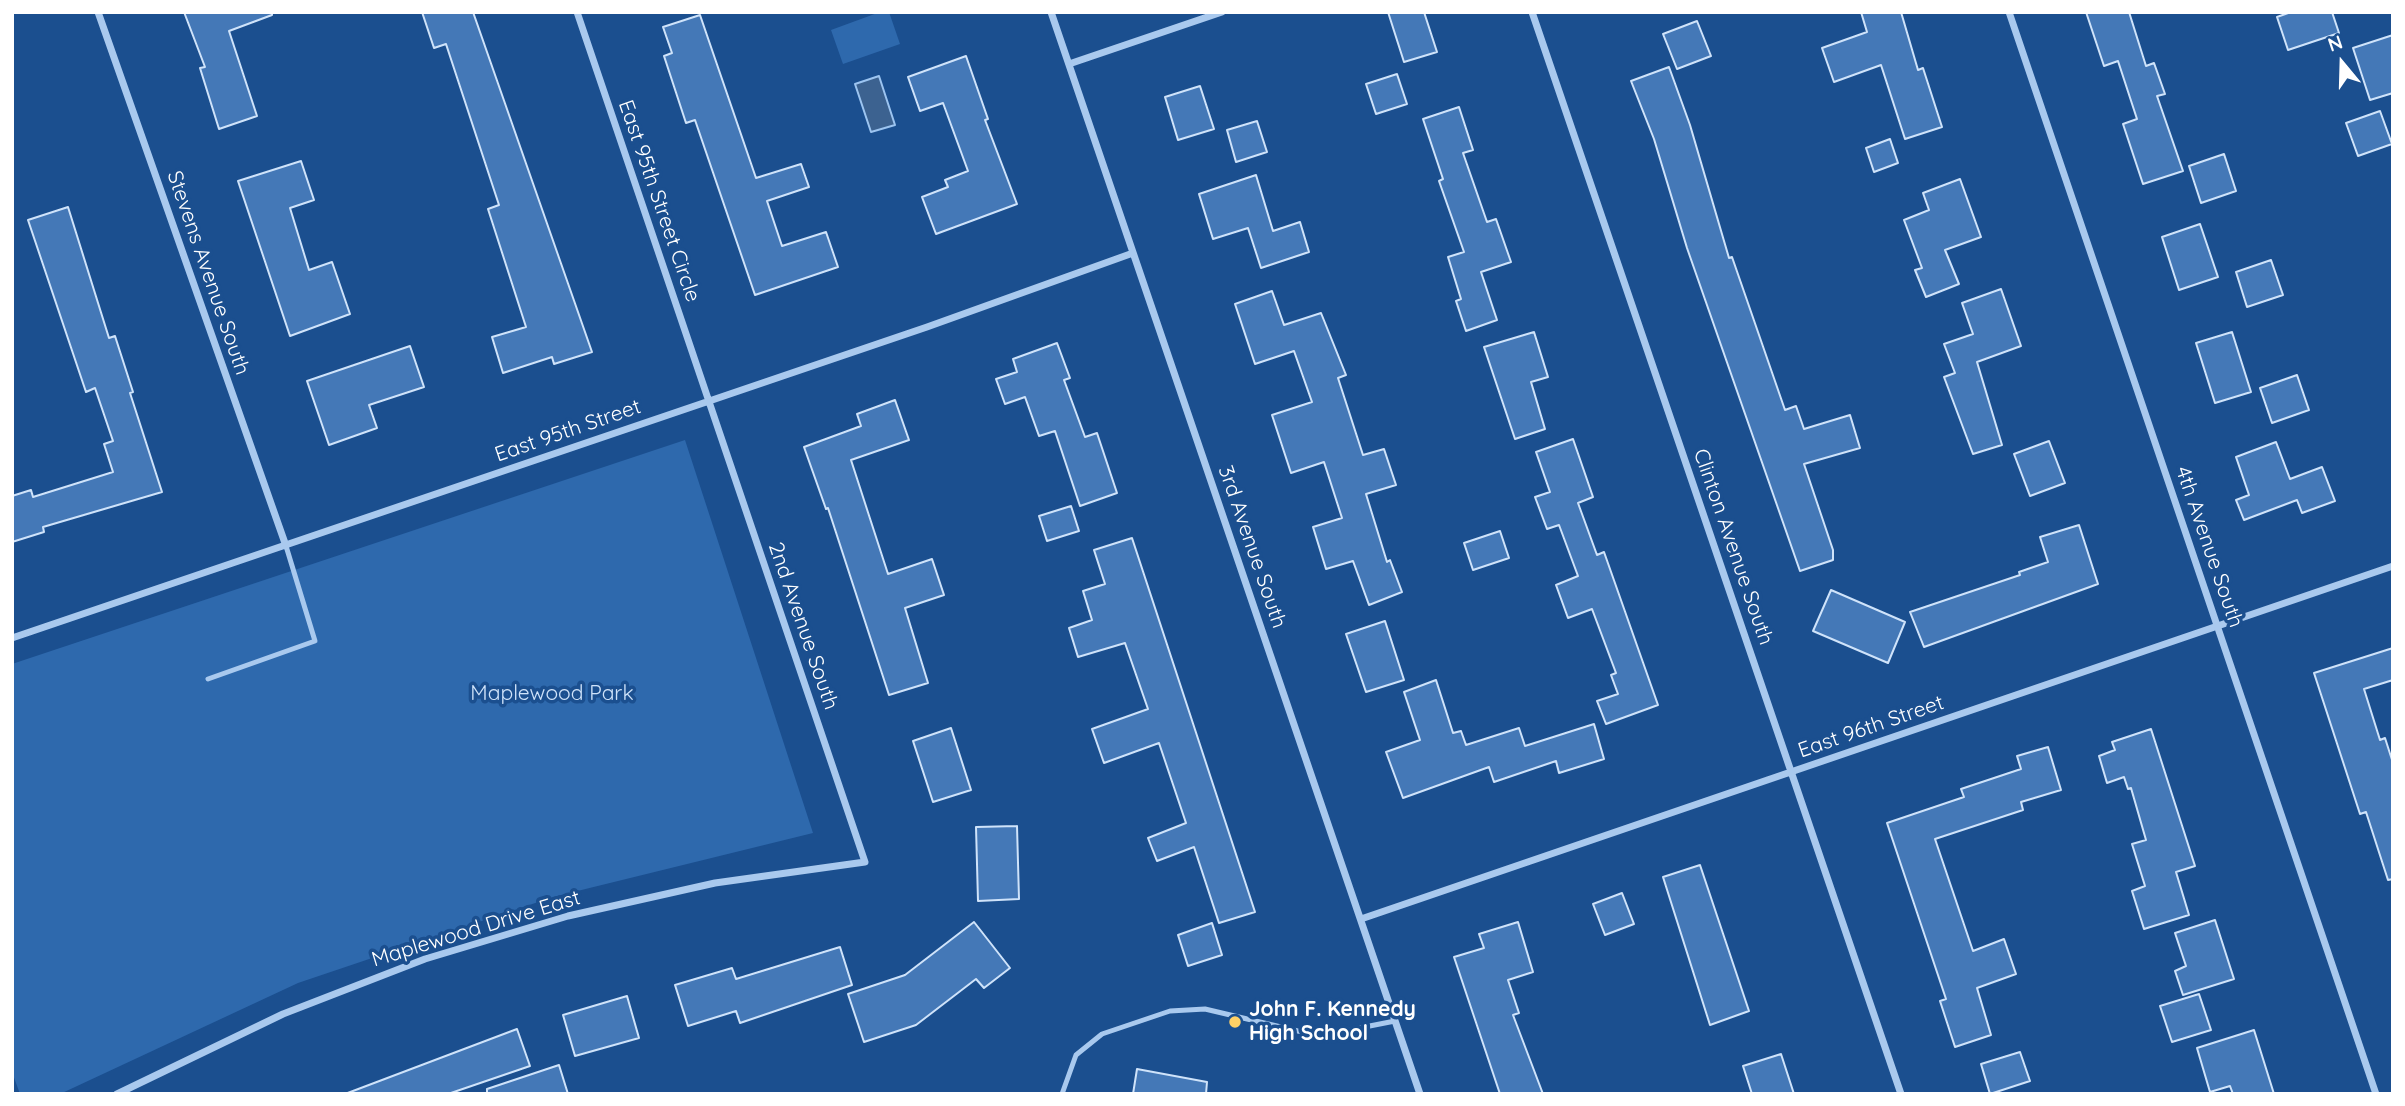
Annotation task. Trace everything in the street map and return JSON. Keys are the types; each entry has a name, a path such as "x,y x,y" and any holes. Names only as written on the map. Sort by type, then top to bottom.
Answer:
{"street":[{"name":"Stevens Avenue South","path":"98,12 286,546"},
{"name":"East 95th Street Circle","path":"577,12 709,402"},
{"name":"3rd Avenue South","path":"1051,12 1420,1094"},
{"path":"1069,64 1222,12"},
{"name":"Clinton Avenue South","path":"1532,12 1901,1094"},
{"name":"4th Avenue South","path":"2009,12 2376,1094"},
{"name":"East 95th Street","path":"12,638 709,402 1133,253"},
{"name":"2nd Avenue South","path":"709,402 865,862"},
{"name":"East 96th Street","path":"1361,919 2393,566"},
{"name":"Maplewood Drive East","path":"117,1094 283,1014 451,951 568,916 715,883 865,862"}],"lane":[{"path":"208,679 315,640 286,546"},
{"path":"1062,1094 1076,1055 1102,1034 1170,1011 1205,1009 1319,1035 1395,1021"}],"green space":[{"path":"880,12 889,12 900,44 843,64 831,30"},
{"name":"Maplewood Park","path":"685,440 813,833 553,897 298,983 60,1094 20,1094 12,1072 12,664"}],"shaded area":[{"path":"879,76 895,125 871,132 855,84"}],"building":[{"path":"184,12 272,12 272,15 229,31 257,116 219,129 200,68 205,67"},
{"path":"422,12 473,12 592,352 554,364 552,357 503,373 492,337 526,327 488,209 499,205 446,44 434,48"},
{"path":"1388,12 1424,12 1437,52 1404,62"},
{"path":"1861,12 1901,12 1918,70 1923,68 1942,127 1905,139 1881,65 1834,82 1822,48 1867,32"},
{"path":"2086,12 2129,12 2146,66 2154,63 2165,94 2157,96 2183,171 2143,184 2123,124 2137,119 2118,61 2104,66"},
{"path":"2291,12 2332,12 2339,33 2288,50 2277,17"},
{"path":"700,15 756,178 801,164 809,187 767,201 782,246 826,232 838,267 755,295 695,120 686,123 664,56 672,53 663,27"},
{"path":"1697,21 1711,56 1677,69 1663,34"},
{"path":"2393,35 2393,93 2370,100 2353,48"},
{"path":"966,56 988,119 985,120 1017,204 936,234 922,197 948,187 945,180 968,171 943,103 920,111 908,77"},
{"path":"1669,67 1690,125 1729,258 1732,257 1785,410 1796,406 1804,429 1850,415 1860,448 1804,464 1833,550 1833,560 1800,571 1687,248 1654,139 1631,81"},
{"path":"1397,74 1407,104 1376,114 1366,84"},
{"path":"1200,86 1214,129 1178,140 1165,97"},
{"path":"1459,107 1473,150 1463,153 1487,222 1496,219 1511,262 1481,272 1497,320 1466,331 1456,301 1461,299 1448,257 1464,252 1439,181 1443,179 1423,119"},
{"path":"2380,111 2392,144 2358,156 2346,123"},
{"path":"1257,121 1267,152 1236,162 1227,130"},
{"path":"1890,139 1898,163 1874,172 1866,148"},
{"path":"2224,154 2236,191 2201,203 2189,166"},
{"path":"301,161 314,200 290,208 309,270 332,262 350,314 290,336 238,181"},
{"path":"1256,175 1273,231 1300,222 1309,252 1261,268 1248,228 1213,239 1199,194"},
{"path":"1960,179 1981,237 1945,250 1959,284 1926,297 1915,270 1922,268 1904,220 1929,210 1923,193"},
{"path":"68,207 109,338 115,336 162,492 43,527 44,532 12,542 12,496 31,490 33,497 113,472 104,444 113,441 95,388 86,392 28,220"},
{"path":"2200,224 2218,277 2179,290 2162,237"},
{"path":"2271,260 2283,295 2247,307 2236,272"},
{"path":"2001,289 2021,346 1977,362 2002,445 1973,454 1944,377 1955,373 1944,344 1973,334 1962,303"},
{"path":"1272,291 1284,325 1321,313 1346,375 1338,378 1363,455 1384,449 1396,485 1366,494 1387,562 1390,560 1402,592 1369,605 1353,561 1326,569 1313,527 1342,518 1324,462 1291,473 1272,415 1312,402 1294,351 1255,364 1235,304"},
{"path":"1534,332 1548,377 1531,382 1545,429 1515,439 1484,347"},
{"path":"2232,332 2251,392 2215,403 2196,343"},
{"path":"1057,343 1070,378 1064,380 1085,437 1097,433 1117,493 1080,506 1055,431 1039,436 1025,397 1005,404 996,379 1017,372 1013,359"},
{"path":"410,346 424,387 369,405 377,428 329,445 307,381"},
{"path":"2297,375 2309,410 2272,423 2260,388"},
{"path":"895,400 909,440 851,460 888,574 932,559 944,595 905,608 928,683 889,695 828,508 826,509 804,447 861,426 857,414"},
{"path":"1573,439 1593,497 1578,503 1597,555 1604,552 1658,705 1606,724 1597,701 1618,694 1611,675 1616,673 1592,609 1568,618 1556,585 1578,576 1559,525 1547,529 1535,497 1550,492 1536,452"},
{"path":"2049,441 2065,483 2030,496 2014,454"},
{"path":"2276,442 2290,479 2322,467 2335,501 2302,513 2297,500 2244,520 2236,500 2249,495 2236,457"},
{"path":"1071,506 1079,531 1047,541 1039,516"},
{"path":"2079,525 2098,584 1924,647 1910,612 2020,575 2019,572 2048,562 2040,537"},
{"path":"1500,531 1509,558 1473,570 1464,543"},
{"path":"1132,538 1255,912 1219,923 1194,847 1157,861 1148,838 1186,823 1159,743 1104,763 1092,729 1148,709 1125,643 1078,657 1069,628 1092,620 1083,591 1105,584 1094,550"},
{"path":"1831,590 1905,622 1888,663 1813,631"},
{"path":"1385,621 1404,680 1366,692 1346,634"},
{"path":"2393,648 2393,680 2364,689 2380,740 2385,738 2393,763 2393,879 2388,880 2366,812 2360,814 2314,673"},
{"path":"1436,680 1453,733 1461,731 1466,745 1519,728 1525,746 1594,724 1604,759 1559,773 1556,761 1494,782 1489,767 1403,798 1386,752 1420,740 1404,692"},
{"path":"951,728 971,790 933,802 913,741"},
{"path":"2151,729 2195,866 2176,872 2189,915 2144,929 2132,891 2145,886 2132,844 2146,840 2131,788 2128,789 2124,777 2107,783 2099,756 2115,750 2112,742"},
{"path":"2048,747 2061,790 2021,802 2023,810 1935,839 1973,951 2004,939 2016,974 1977,988 1991,1035 1955,1047 1940,1001 1946,999 1887,823 1964,797 1961,789 2021,769 2017,756"},
{"path":"1017,826 1019,899 978,901 976,827"},
{"path":"1700,865 1749,1011 1710,1025 1663,877"},
{"path":"1622,893 1634,924 1605,935 1593,904"},
{"path":"2215,920 2234,979 2183,995 2175,971 2186,966 2175,933"},
{"path":"974,922 1010,968 984,988 976,979 916,1025 864,1042 848,994 905,975"},
{"path":"1518,922 1533,972 1508,980 1519,1013 1513,1015 1543,1094 1500,1094 1454,957 1484,948 1479,934"},
{"path":"1212,923 1222,955 1188,966 1178,935"},
{"path":"840,947 852,985 740,1023 736,1011 688,1026 675,985 732,968 736,979"},
{"path":"2199,994 2211,1030 2172,1042 2160,1006"},
{"path":"627,996 639,1038 575,1056 563,1015"},
{"path":"517,1029 530,1066 448,1094 345,1094"},
{"path":"2254,1030 2274,1094 2233,1094 2230,1086 2210,1092 2197,1048"},
{"path":"2020,1052 2030,1081 1990,1094 1981,1064"},
{"path":"1781,1054 1794,1094 1752,1094 1743,1066"},
{"path":"559,1065 568,1094 487,1094 487,1089"},
{"path":"1137,1069 1207,1082 1206,1094 1133,1094"}],"place":[{"name":"John F. Kennedy High School","path":"1235,1022"}]}
